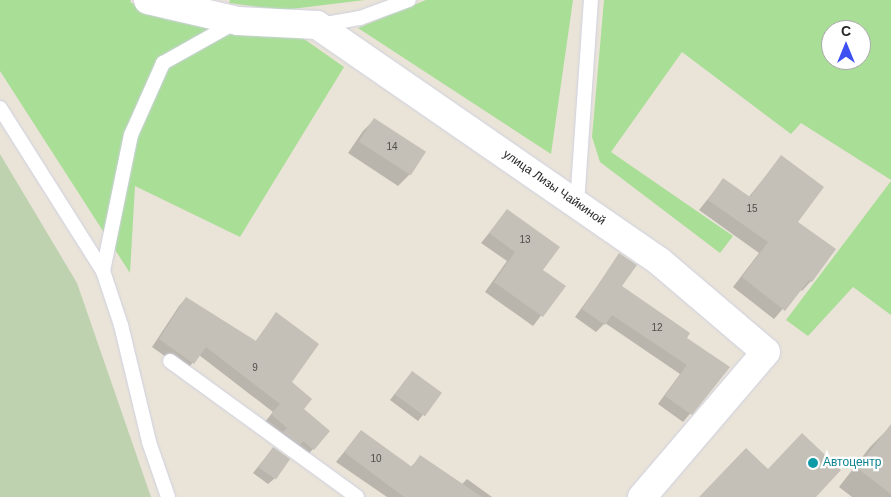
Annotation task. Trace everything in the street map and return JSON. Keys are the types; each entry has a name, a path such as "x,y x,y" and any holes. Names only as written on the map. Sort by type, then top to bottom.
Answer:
{"street":[{"path":"148,0 238,21 317,25"},
{"name":"улица Лизы Чайкиной","path":"317,25 659,261 766,352 642,497"}],"lane":[{"path":"317,25 360,18 409,0"},
{"path":"577,204 591,0"},
{"path":"104,271 131,135 163,63 238,21"},
{"path":"0,108 104,271 121,325 149,442 168,497"},
{"path":"170,361 356,497"}],"green space":[{"path":"0,0 131,0 130,2 165,19 240,34 297,34 344,67 240,237 135,186 130,273 0,71"},
{"path":"230,0 365,0 283,10 229,3"},
{"path":"426,0 573,0 551,154 358,28"},
{"path":"604,0 891,0 891,180 801,123 791,134 682,52 611,152 733,236 720,253 600,162 592,137"},
{"path":"0,154 77,283 151,497 0,497"},
{"path":"891,181 891,315 853,287 808,336 786,320"}],"building":[{"path":"374,118 426,152 411,175 359,141"},
{"path":"781,155 824,187 798,222 836,249 812,282 809,280 785,311 742,277 768,242 708,200 723,178 750,197"},
{"path":"507,209 560,247 543,270 566,286 543,317 494,282 515,252 489,233"},
{"path":"619,253 637,265 622,286 690,333 687,338 730,367 692,415 665,396 687,365 612,315 605,325 582,309"},
{"path":"186,297 256,341 276,312 319,344 292,382 312,399 304,409 330,431 314,450 303,441 300,445 283,432 287,428 271,414 280,404 206,347 194,364 159,339"},
{"path":"412,371 442,393 425,416 395,394"},
{"path":"891,424 891,494 857,468"},
{"path":"361,430 412,467 420,455 482,497 404,497 344,452"},
{"name":"Автоцентр","path":"802,433 841,470 816,497 699,497 746,448 768,469"},
{"path":"273,447 290,459 276,480 259,467"}],"place":[{"name":"Автоцентр","path":"813,463"}]}
